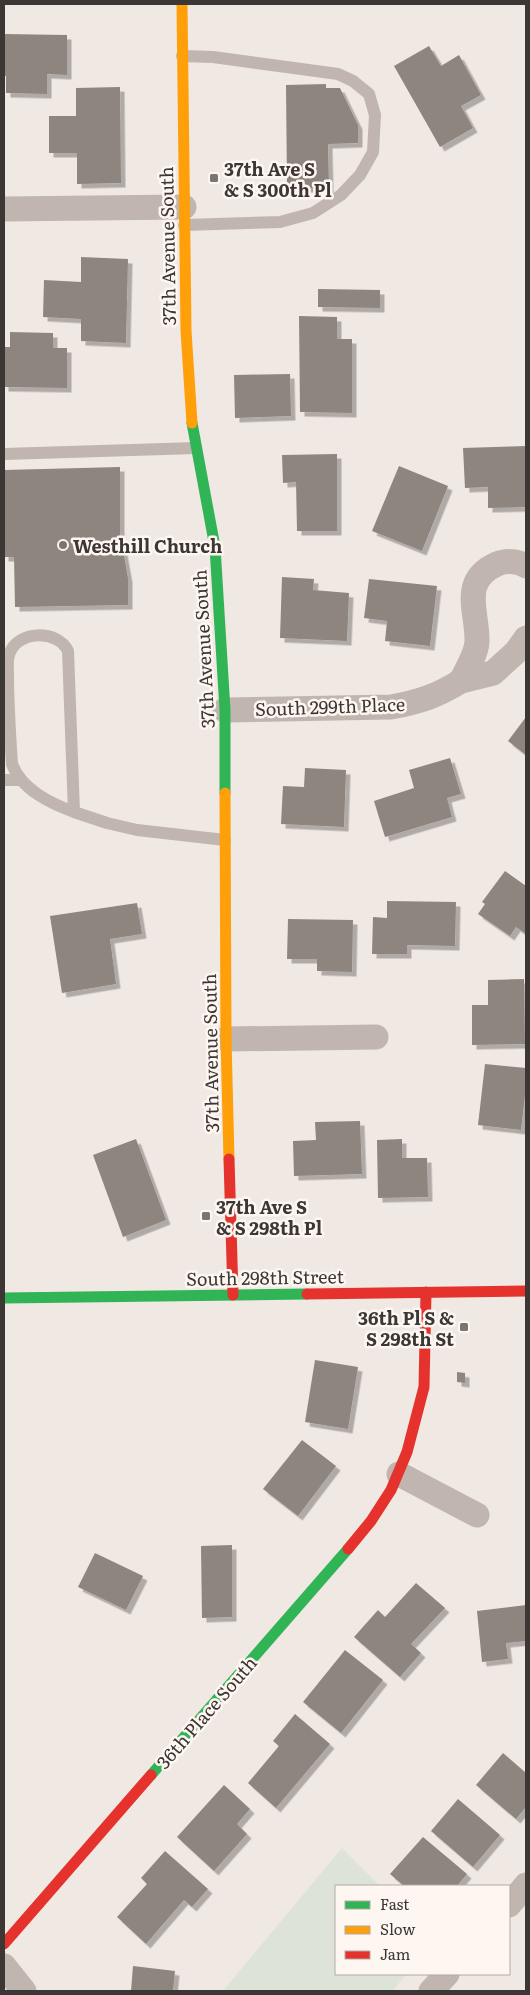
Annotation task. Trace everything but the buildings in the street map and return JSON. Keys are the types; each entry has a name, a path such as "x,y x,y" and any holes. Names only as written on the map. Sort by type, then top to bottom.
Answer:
{"street":[{"name":"37th Avenue South","path":"182,4 184,216 189,392 196,448 215,547 225,710 226,1040 233,1295"},
{"path":"4,209 184,216"},
{"path":"461,681 477,643 472,596 474,585 480,575 500,563 512,562 526,566"},
{"name":"South 299th Place","path":"225,710 391,707 418,702 433,697 461,681 493,673 516,652 526,638"},
{"path":"226,1040 376,1037"},
{"name":"South 298th Street","path":"4,1298 526,1290"},
{"name":"36th Place South","path":"4,1944 355,1541 380,1508 399,1474 407,1452 424,1387 426,1292"},
{"path":"399,1474 477,1515"},
{"path":"4,1966 24,1991"},
{"path":"431,1991 446,1975"}],"lane":[{"path":"182,56 213,57 338,74 353,81 369,94 375,115 373,152 360,175 341,195 313,213 280,222 184,216"},
{"path":"4,454 196,448"},
{"path":"74,812 68,651 65,644 57,639 44,635 29,637 17,643 6,653 6,689 12,764 16,776 54,804 74,812 107,823 136,830 225,840"},
{"path":"4,780 21,780"}],"shaded area":[{"path":"342,1848 379,1885 335,1885 335,1975 405,1975 393,1991 223,1991"}],"traffic: fast":[{"path":"192,423 215,547 225,710 225,793"},
{"path":"4,1298 307,1294"},
{"path":"151,1775 348,1549"}],"traffic: slow":[{"path":"182,4 186,331 192,423"},
{"path":"225,793 226,1039 229,1159"}],"traffic: jam":[{"path":"229,1159 233,1295"},
{"path":"307,1294 526,1291"},
{"path":"348,1549 371,1521 391,1490 407,1452 424,1387 426,1292"},
{"path":"4,1944 151,1775"}],"place":[{"name":"37th Ave S & S 300th Pl","path":"214,178"},
{"name":"Westhill Church","path":"63,545"},
{"name":"37th Ave S & S 298th Pl","path":"206,1216"},
{"name":"36th Pl S & S 298th St","path":"464,1327"}]}
